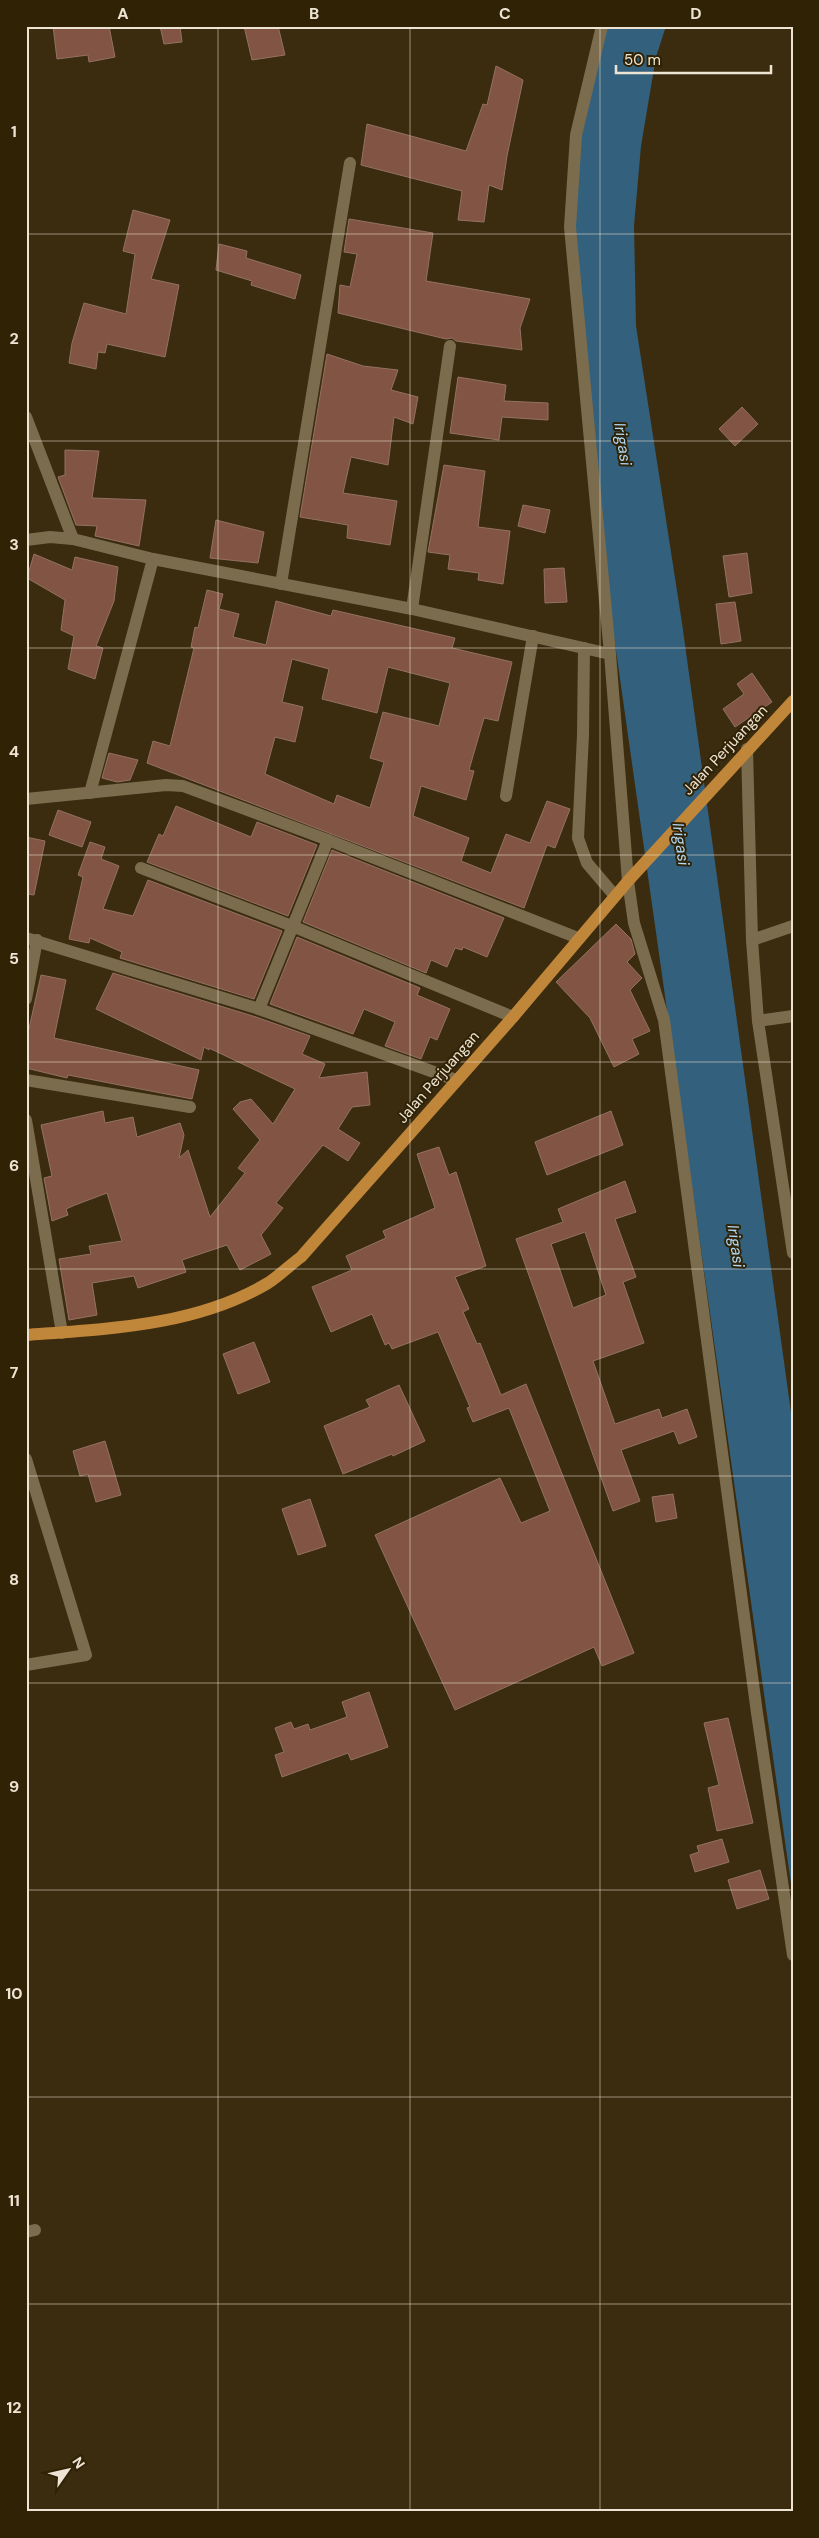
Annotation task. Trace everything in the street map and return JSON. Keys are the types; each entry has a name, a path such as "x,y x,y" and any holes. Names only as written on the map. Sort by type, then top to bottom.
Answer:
{"main road":[{"name":"Jalan Perjuangan","path":"26,1335 116,1328 209,1310 269,1282 301,1257 513,1016 631,877 793,701"}],"street":[{"path":"602,26 576,135 570,227 634,923 664,1020 754,1693 793,1955"},
{"path":"280,584 350,163"},
{"path":"412,609 450,346"},
{"path":"26,417 73,539"},
{"path":"26,540 50,537 73,539 153,559 412,609 610,654"},
{"path":"90,793 153,559"},
{"path":"506,796 533,636"},
{"path":"584,648 578,838 587,863 615,896"},
{"path":"745,751 752,940 758,1021 793,1253"},
{"path":"26,799 166,785 183,786 328,840 578,938"},
{"path":"259,1009 328,840"},
{"path":"141,868 292,926 513,1016"},
{"path":"752,940 793,926"},
{"path":"26,999 32,939 259,1009 456,1080"},
{"path":"758,1021 793,1016"},
{"path":"26,1080 190,1107"},
{"path":"26,1120 62,1333"},
{"path":"26,1459 86,1655 26,1665"}],"water":[{"name":"Irigasi","path":"601,26 666,26 656,57 641,146 634,226 636,326 682,623 793,1427 793,1898 581,404 573,227 576,166"}],"building":[{"path":"53,26 109,26 115,57 89,62 88,55 57,59"},
{"path":"160,26 180,26 182,42 164,44"},
{"path":"244,26 278,26 285,55 252,60"},
{"path":"496,66 523,80 502,190 489,185 484,222 458,220 462,191 361,165 367,124 466,151 483,104 487,105"},
{"path":"133,210 170,220 151,279 179,285 165,357 107,344 105,353 98,352 96,369 69,363 72,343 84,303 126,314 135,254 123,251"},
{"path":"349,219 433,233 426,281 530,299 520,328 522,350 456,341 452,338 446,339 338,313 340,285 350,287 357,254 344,252"},
{"path":"219,244 247,251 246,258 301,275 295,299 251,285 252,281 216,270"},
{"path":"327,354 363,366 398,370 391,390 418,397 413,424 394,417 388,465 351,457 343,493 397,501 390,545 347,538 348,525 300,517"},
{"path":"458,377 506,385 504,401 548,403 548,420 502,417 499,440 450,433"},
{"path":"742,407 758,424 735,446 719,429"},
{"path":"65,450 99,451 92,498 146,500 139,546 95,536 97,526 76,525 58,477 65,475"},
{"path":"444,465 485,471 478,527 510,531 503,584 478,580 479,573 448,569 450,555 428,552"},
{"path":"523,505 550,510 545,533 518,526"},
{"path":"216,520 264,532 258,563 210,558"},
{"path":"747,553 752,593 729,597 723,556"},
{"path":"34,554 72,570 75,557 118,567 114,601 96,646 103,648 95,679 68,669 74,636 61,630 65,600 27,578"},
{"path":"564,568 567,602 545,603 544,569"},
{"path":"207,590 223,594 219,609 239,614 233,637 266,645 276,601 331,616 333,610 455,638 452,648 512,662 498,721 484,718 469,770 474,771 466,800 421,786 413,816 469,838 461,861 491,873 506,834 530,843 547,801 570,809 555,848 547,845 524,908 147,763 153,741 170,746 194,648 191,647 195,627 198,628","holes":["292,659 329,669 322,699 377,713 388,667 450,683 439,726 383,712 370,758 384,762 370,808 337,795 334,804 265,774 275,737 295,742 303,707 282,702"]},
{"path":"735,602 741,641 721,644 716,604"},
{"path":"752,673 772,702 735,727 723,709 744,694 737,684"},
{"path":"109,753 138,760 130,780 117,782 102,778"},
{"path":"176,806 251,837 257,822 317,845 288,916 147,862 159,834 163,836"},
{"path":"58,810 91,822 82,847 49,835"},
{"path":"26,837 45,841 34,895 26,894"},
{"path":"90,842 105,847 101,859 119,866 103,909 133,916 148,880 282,931 254,999 120,958 122,952 90,938 89,943 69,939 83,877 78,875"},
{"path":"332,850 504,918 487,957 463,947 462,950 455,948 447,967 431,960 426,973 303,922"},
{"path":"616,924 631,939 635,954 627,962 642,978 630,990 650,1031 632,1039 639,1054 614,1067 590,1018 556,982"},
{"path":"297,937 420,988 417,995 450,1009 437,1040 430,1037 421,1059 385,1046 395,1022 364,1009 353,1034 270,1004"},
{"path":"113,973 256,1017 310,1036 302,1054 325,1064 319,1078 367,1072 370,1105 352,1107 338,1129 360,1143 348,1161 323,1145 276,1203 283,1208 261,1235 271,1254 240,1270 227,1245 182,1260 186,1272 138,1288 134,1276 92,1283 97,1315 69,1320 59,1259 91,1254 89,1246 122,1241 107,1193 66,1209 68,1215 52,1221 44,1178 52,1176 41,1125 103,1111 105,1123 133,1117 137,1137 180,1123 184,1135 179,1158 188,1150 210,1217 245,1173 238,1168 260,1140 233,1109 240,1102 251,1099 273,1124 295,1089 209,1048 209,1050 204,1047 201,1060 96,1009"},
{"path":"41,975 66,980 54,1038 199,1070 192,1099 68,1075 67,1078 26,1068 26,1042"},
{"path":"611,1111 623,1145 547,1175 535,1142"},
{"path":"439,1147 449,1175 456,1172 486,1266 455,1277 469,1309 463,1312 477,1344 480,1343 501,1395 526,1384 634,1653 602,1666 594,1647 455,1710 375,1535 500,1478 521,1523 550,1511 509,1408 473,1422 467,1408 470,1407 438,1332 392,1349 389,1343 385,1345 372,1314 331,1332 312,1287 352,1270 346,1256 386,1238 383,1231 435,1208 417,1154"},
{"path":"625,1181 636,1212 615,1219 636,1277 623,1282 644,1343 593,1361 615,1424 659,1409 662,1418 687,1409 697,1437 679,1444 674,1431 621,1450 640,1501 613,1511 516,1239 563,1222 558,1209","holes":["585,1232 606,1295 573,1308 551,1244"]},
{"path":"254,1342 270,1382 238,1394 223,1354"},
{"path":"399,1385 425,1441 393,1456 392,1454 343,1474 324,1426 370,1407 366,1400"},
{"path":"105,1441 121,1495 96,1502 88,1474 80,1476 73,1451"},
{"path":"673,1494 677,1518 656,1522 652,1497"},
{"path":"310,1499 326,1546 298,1555 282,1509"},
{"path":"369,1692 388,1747 351,1760 348,1753 282,1777 275,1755 284,1752 275,1728 291,1722 294,1729 308,1724 310,1730 347,1717 342,1702"},
{"path":"728,1718 753,1823 717,1831 708,1788 719,1785 704,1723"},
{"path":"722,1839 729,1862 695,1872 690,1855 699,1852 697,1846"},
{"path":"760,1870 769,1899 737,1909 728,1880"}]}
